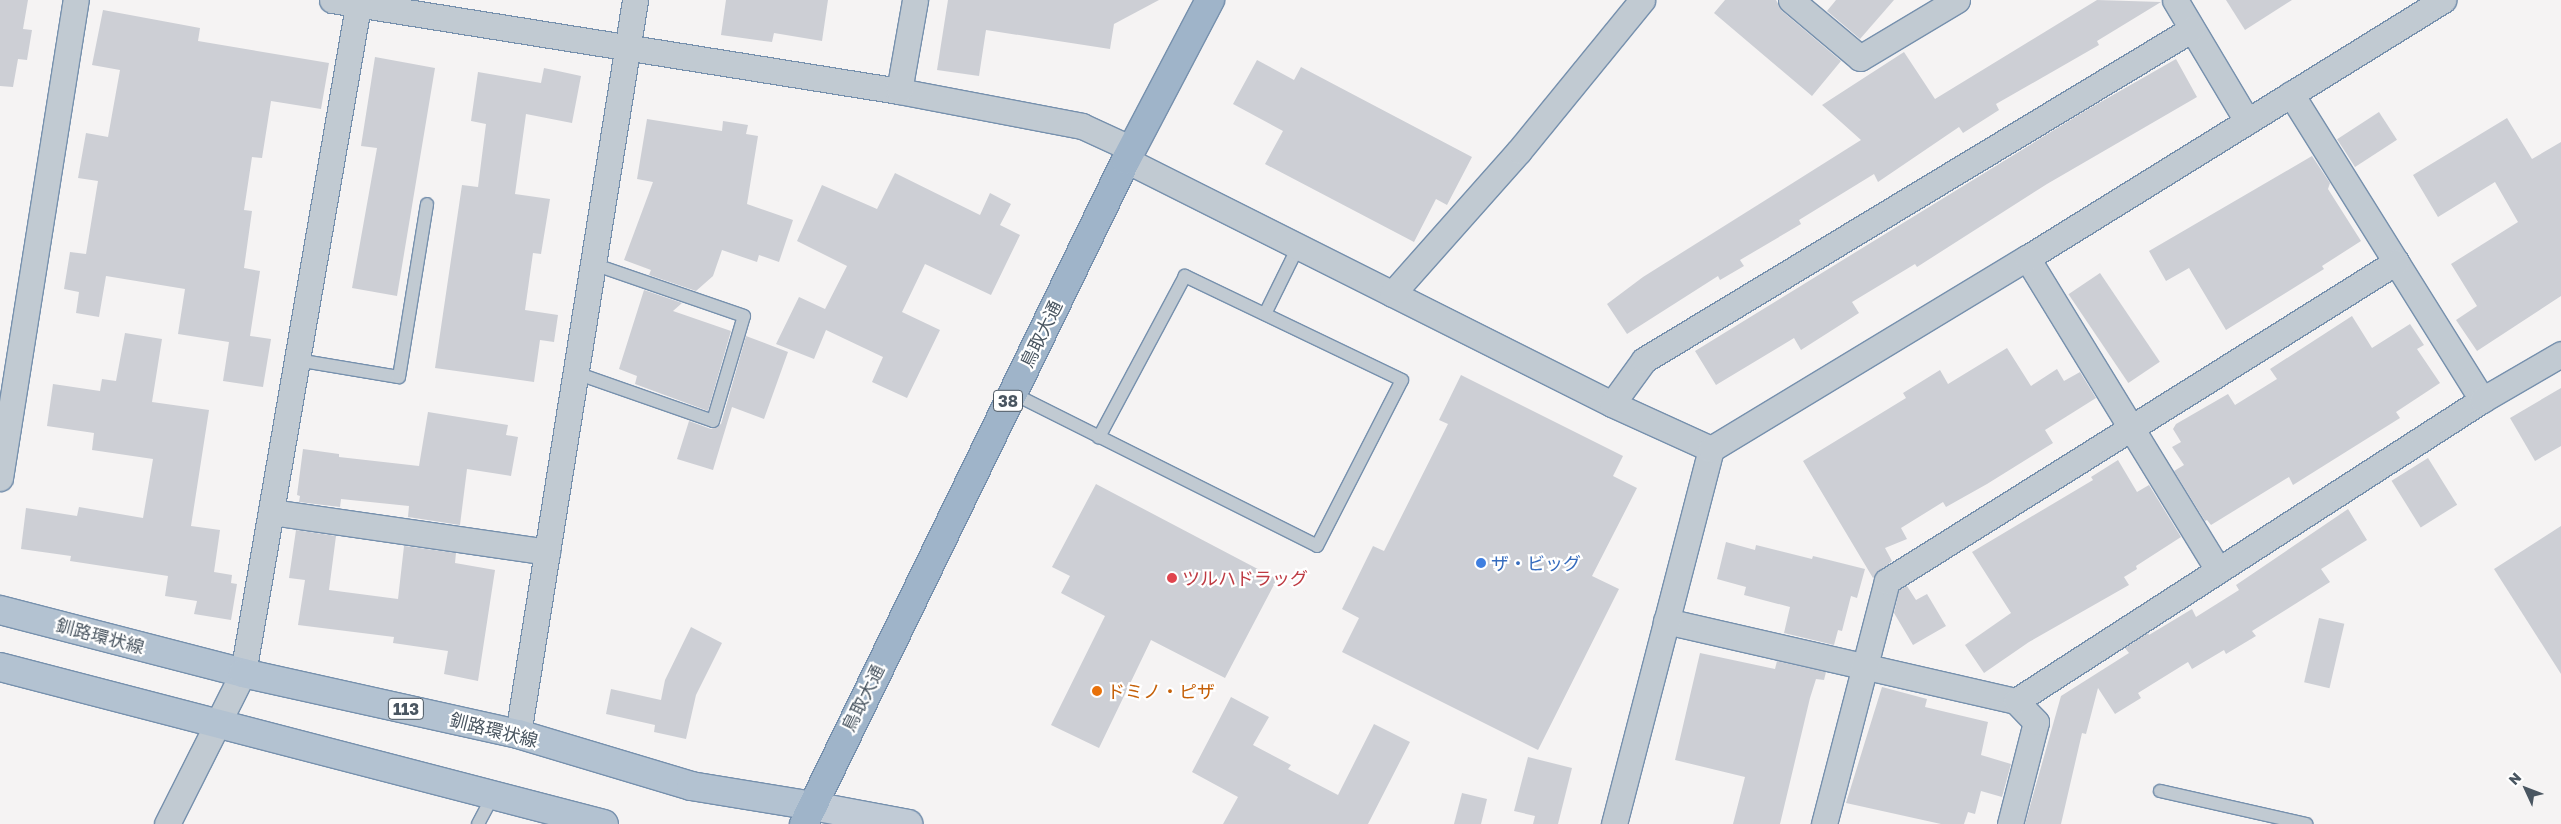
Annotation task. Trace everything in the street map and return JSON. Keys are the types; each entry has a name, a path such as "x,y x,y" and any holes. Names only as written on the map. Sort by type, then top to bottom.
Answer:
{"highway":[{"name":"鳥取大通","path":"808,815 1129,155 1210,0"}],"main road":[{"name":"釧路環状線","path":"0,610 244,674 518,734 691,786 808,815"},
{"path":"0,667 604,824"},
{"path":"808,815 908,824"}],"street":[{"path":"0,478 76,0"},
{"path":"332,0 359,2 628,46 900,92 1082,126 1129,155 1298,247 1612,404 1711,449"},
{"path":"518,734 635,0"},
{"path":"900,92 915,0"},
{"path":"1392,294 1519,151 1642,0"},
{"path":"1790,0 1860,58 1957,0"},
{"path":"2174,0 2247,121"},
{"path":"1614,824 1711,449 2027,258 2442,0"},
{"path":"167,824 215,723 244,674 359,2"},
{"path":"1612,404 1644,360 2192,29"},
{"path":"2291,94 2482,400"},
{"path":"2027,258 2218,570"},
{"path":"1824,824 1887,580 2396,262"},
{"path":"2016,701 2482,400 2561,354"},
{"path":"271,512 547,552"},
{"path":"1666,621 2016,701 2036,722 2010,824"}],"lane":[{"path":"297,360 399,377 427,204"},
{"path":"1265,314 1298,247"},
{"path":"576,373 713,421 744,316 593,264"},
{"path":"1012,393 1099,437 1317,546 1402,380 1185,276 1099,437"},
{"path":"2160,790 2306,824"},
{"path":"478,824 494,794"}],"building":[{"path":"0,0 28,0 23,29 32,30 27,60 18,59 13,87 0,86"},
{"path":"726,0 828,0 822,41 774,33 772,42 721,35"},
{"path":"948,0 1159,0 1114,24 1110,49 986,30 979,76 937,70"},
{"path":"1725,0 1776,0 1782,11 1841,61 1812,96 1714,13"},
{"path":"1836,0 1894,0 1860,39 1827,11"},
{"path":"2097,0 2161,2 2097,41 2099,45 1996,104 1999,110 1963,133 1959,127 1878,182 1874,174 1799,220 1801,224 1740,260 1744,266 1720,280 1718,276 1627,334 1607,304 1643,277 1861,140 1822,105 1904,52 1935,99"},
{"path":"2226,0 2292,0 2245,30"},
{"path":"103,10 200,28 198,41 329,63 321,109 271,101 262,158 252,157 244,210 252,211 244,268 260,271 250,336 271,339 263,387 223,381 229,342 178,334 185,289 106,276 99,317 76,313 79,292 64,289 70,252 86,254 98,181 78,178 86,133 108,137 120,70 92,65"},
{"path":"375,57 435,68 397,296 352,288 377,148 361,146"},
{"path":"2176,59 2197,97 2047,184 1917,267 1915,264 1852,302 1859,313 1801,350 1794,338 1716,385 1695,351 2085,111"},
{"path":"1257,60 1294,80 1301,67 1472,157 1447,205 1436,199 1414,242 1265,164 1283,131 1233,104"},
{"path":"544,68 581,76 572,123 526,114 515,194 550,199 541,254 533,253 525,310 558,315 554,342 540,340 534,382 435,368 462,185 478,187 486,124 471,121 478,72 541,83"},
{"path":"2379,112 2397,140 2355,167 2337,139"},
{"path":"2507,118 2532,159 2561,142 2561,296 2477,351 2456,320 2477,306 2451,264 2518,222 2495,182 2438,217 2413,175"},
{"path":"647,119 722,131 723,121 748,125 746,134 758,136 747,204 793,220 779,262 759,255 757,262 722,250 713,276 696,291 649,275 651,270 624,260 653,182 637,179"},
{"path":"2312,156 2330,183 2328,189 2361,241 2322,266 2324,269 2226,330 2189,268 2166,281 2149,251"},
{"path":"895,173 980,215 990,193 1011,204 1000,225 1020,235 991,295 925,264 902,312 940,330 907,398 872,382 883,357 826,330 814,359 776,344 799,297 825,309 847,266 797,241 822,185 877,209"},
{"path":"2100,273 2160,362 2128,383 2068,294"},
{"path":"644,290 682,303 673,311 731,331 708,411 635,384 637,376 619,369"},
{"path":"2352,316 2372,348 2410,324 2424,345 2417,349 2440,383 2396,412 2400,418 2293,485 2289,477 2211,525 2207,520 2205,521 2174,471 2184,465 2172,447 2181,442 2173,429 2176,424 2228,394 2235,405 2277,379 2270,369"},
{"path":"125,333 162,339 152,402 209,410 191,526 220,530 214,572 232,575 231,583 237,584 231,620 194,614 197,601 165,596 168,576 70,561 71,556 21,549 26,508 77,516 79,507 143,518 153,459 92,450 94,433 47,426 53,384 100,391 102,379 116,381"},
{"path":"746,336 788,352 764,419 732,407 713,470 677,459 689,421 711,429 721,424"},
{"path":"2007,348 2031,386 2057,369 2064,381 2080,372 2096,398 2045,430 2053,443 1946,507 1943,502 1901,528 1907,539 1885,548 1892,561 1873,578 1803,461 1906,398 1903,393 1940,370 1948,384"},
{"name":"ザ・ビッグ","path":"1461,375 1623,456 1613,476 1637,488 1592,576 1619,589 1538,750 1342,652 1359,618 1342,609 1373,546 1384,551 1448,424 1439,420"},
{"path":"2561,388 2561,446 2535,461 2510,418"},
{"path":"428,412 508,425 506,435 518,437 511,476 467,469 460,525 408,517 409,506 341,499 340,507 299,502 300,496 297,495 303,449 339,454 339,457 419,466"},
{"path":"2428,458 2457,505 2421,527 2392,481"},
{"path":"2118,460 2137,492 2149,485 2181,537 2136,566 2137,569 2124,577 2129,585 2029,642 1984,673 1965,645 2011,613 1972,552 2093,480 2091,477"},
{"name":"ツルハドラッグ","path":"1096,484 1277,579 1225,678 1151,640 1099,748 1051,725 1105,616 1061,593 1070,576 1052,567"},
{"path":"2348,509 2367,540 2321,569 2330,582 2252,631 2256,636 2226,654 2224,650 2192,669 2188,662 2138,693 2141,698 2115,714 2098,688 2086,734 2082,733 2061,824 2025,824 2061,696 2129,653 2125,648 2148,633 2149,635 2192,609 2196,617 2239,590 2236,585"},
{"path":"2561,526 2561,674 2494,569"},
{"path":"296,530 336,536 329,590 398,599 404,546 456,553 455,563 495,570 478,681 444,674 448,651 393,643 394,637 298,625 305,580 289,578"},
{"path":"1726,542 1755,550 1756,545 1812,559 1813,556 1865,569 1857,598 1851,596 1842,631 1838,630 1834,645 1784,633 1790,607 1744,595 1746,587 1717,579"},
{"path":"1907,586 1916,600 1927,594 1946,626 1913,645 1894,613 1899,590"},
{"path":"2319,618 2344,624 2329,688 2304,682"},
{"path":"691,627 722,643 696,695 686,739 654,732 655,725 606,714 611,689 661,700 665,680"},
{"path":"1700,653 1775,669 1777,661 1826,672 1824,680 1816,679 1810,698 1780,824 1733,824 1745,777 1675,760"},
{"path":"1882,687 1927,699 1925,707 1988,722 1981,755 2011,764 2002,797 1981,791 1975,814 1968,812 1964,824 1941,824 1846,803"},
{"path":"1231,697 1269,717 1253,745 1291,765 1288,769 1338,795 1374,724 1410,742 1368,824 1223,824 1238,797 1192,772"},
{"path":"1528,757 1572,768 1558,824 1533,824 1535,816 1514,811"},
{"path":"1462,793 1487,799 1481,824 1454,824"}],"place":[{"name":"ザ・ビッグ","path":"1481,563"},
{"name":"ツルハドラッグ","path":"1172,578"},
{"name":"ドミノ・ピザ","path":"1097,691"}]}
